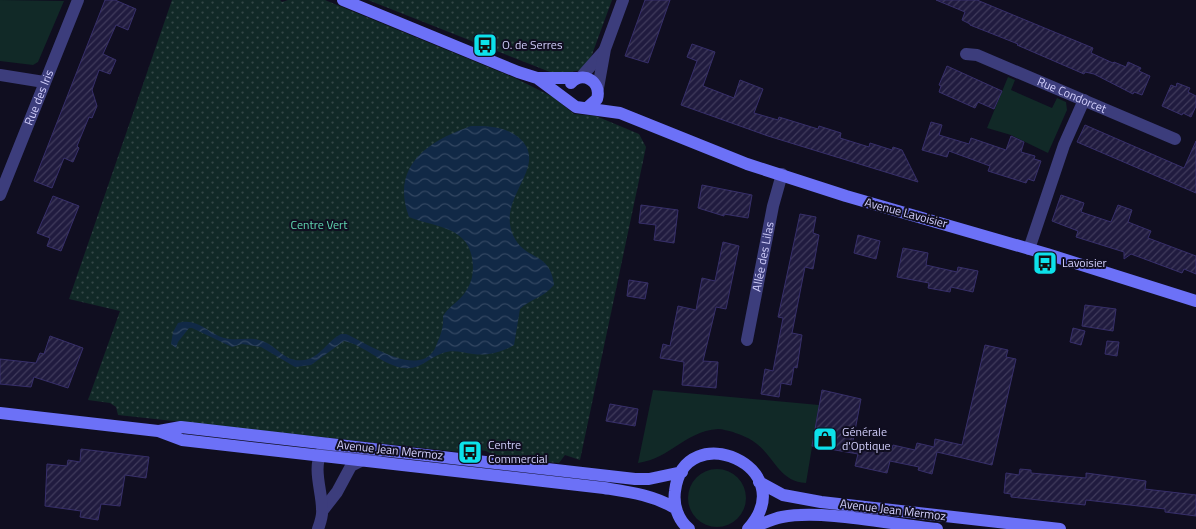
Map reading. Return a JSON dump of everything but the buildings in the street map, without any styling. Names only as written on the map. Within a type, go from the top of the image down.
[{"type":"main road","points":[[343,0],[537,78],[576,107],[587,108],[595,103],[598,89],[592,80],[579,78],[537,78]]},
{"type":"main road","points":[[571,102],[568,89],[579,78]]},
{"type":"main road","name":"Avenue Lavoisier","points":[[598,89],[620,113]]},
{"type":"main road","name":"Avenue Lavoisier","points":[[587,108],[620,113],[739,161],[846,196],[1029,248],[1196,301]]},
{"type":"main road","name":"Avenue Jean Mermoz","points":[[0,413],[158,432],[182,440],[634,493],[663,501],[676,508]]},
{"type":"main road","name":"Avenue Jean Mermoz","points":[[158,432],[182,427],[540,466],[636,479],[649,479],[682,472]]},
{"type":"main road","points":[[687,528],[676,508],[675,489],[682,472],[696,459],[714,453],[724,453],[741,460],[749,466],[759,482],[761,508],[749,529]]},
{"type":"main road","name":"Avenue Jean Mermoz","points":[[759,482],[782,495],[821,502],[1060,529]]},
{"type":"main road","name":"Avenue Jean Mermoz","points":[[749,529],[780,517],[793,515],[836,517],[937,529]]},
{"type":"street","name":"Rue des Iris","points":[[0,195],[78,0]]},
{"type":"street","points":[[598,89],[605,49],[623,0]]},
{"type":"street","points":[[579,78],[605,49]]},
{"type":"street","name":"Rue Condorcet","points":[[966,54],[977,55],[1175,139]]},
{"type":"street","points":[[0,75],[44,82]]},
{"type":"street","points":[[1029,248],[1064,144],[1084,100]]},
{"type":"street","name":"Allée des Lilas","points":[[747,340],[782,174]]},
{"type":"street","points":[[322,528],[323,510],[318,482],[319,456],[322,451],[368,455],[382,450]]},
{"type":"street","points":[[323,510],[337,492],[352,466],[363,460]]},
{"type":"green space","points":[[0,0],[64,1],[38,62],[33,65],[0,61]]},
{"type":"green space","name":"Centre Vert","points":[[172,0],[280,0],[282,2],[288,0],[325,0],[515,78],[553,97],[574,114],[596,116],[639,134],[646,147],[580,460],[565,455],[559,463],[498,458],[486,451],[464,448],[460,452],[118,415],[116,407],[110,403],[88,400],[120,311],[69,299]]},
{"type":"green space","points":[[368,0],[612,0],[590,60],[584,65],[582,70],[564,73],[550,72]]},
{"type":"green space","points":[[1008,77],[1015,80],[1011,90],[1052,108],[1057,98],[1066,102],[1067,110],[1048,153],[1011,135],[987,128]]},
{"type":"green space","points":[[653,390],[819,405],[806,483],[789,478],[751,440],[733,432],[720,429],[696,435],[660,456],[638,463]]},
{"type":"green space","points":[[711,469],[723,469],[738,477],[746,492],[746,504],[738,519],[723,527],[711,527],[696,519],[688,504],[688,492],[696,477]]},
{"type":"water","points":[[471,126],[501,129],[513,133],[527,148],[529,159],[527,170],[511,207],[510,221],[513,235],[518,243],[548,266],[552,274],[554,285],[546,293],[520,309],[514,345],[505,350],[489,354],[447,352],[415,367],[404,368],[389,364],[352,343],[344,341],[311,365],[295,367],[261,347],[242,344],[232,347],[192,328],[189,328],[178,342],[176,348],[171,344],[173,332],[178,323],[191,322],[224,338],[255,339],[265,342],[285,356],[297,360],[310,359],[341,334],[346,334],[380,351],[407,360],[419,360],[429,356],[436,346],[440,335],[443,316],[464,295],[470,283],[473,262],[469,247],[456,234],[448,229],[409,217],[404,199],[405,183],[409,170],[427,148],[440,139]]},
{"type":"place","name":"O. de Serres","points":[[485,45]]},
{"type":"place","name":"Lavoisier","points":[[1045,263]]},
{"type":"place","name":"Générale d'Optique","points":[[825,439]]},
{"type":"place","name":"Centre Commercial","points":[[470,452]]}]
